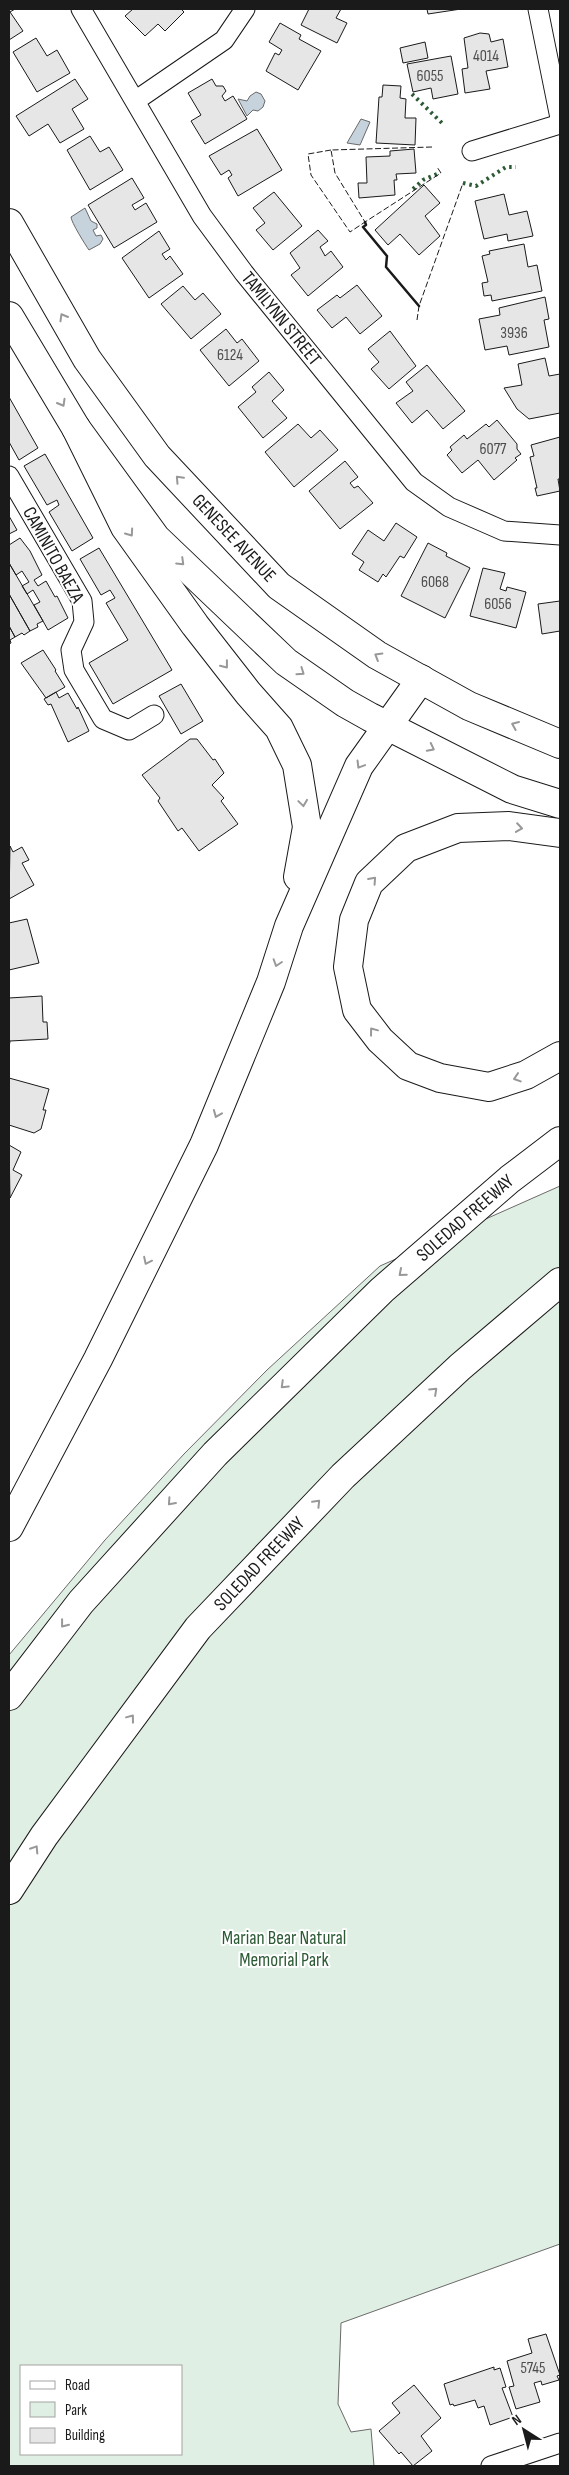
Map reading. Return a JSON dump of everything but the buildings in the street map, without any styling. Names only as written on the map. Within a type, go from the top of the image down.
[{"type":"main road","name":"GENESEE AVENUE","points":[[9,223],[16,250],[87,359],[158,456],[279,586],[377,655],[469,706],[560,744]]},
{"type":"main road","points":[[9,316],[76,428],[125,526],[194,625],[248,693],[279,728],[297,765],[307,827],[290,926]]},
{"type":"main road","points":[[76,428],[156,538],[223,604],[286,662],[345,703],[512,790],[560,804]]},
{"type":"main road","points":[[9,1527],[98,1359],[204,1145],[270,982],[290,926],[359,766],[421,679]]},
{"type":"main road","points":[[560,833],[509,826],[458,828],[406,848],[369,883],[354,920],[348,967],[357,1010],[380,1040],[408,1066],[440,1078],[489,1087],[526,1075],[560,1056]]},
{"type":"main road","name":"SOLEDAD FREEWAY","points":[[9,1696],[81,1602],[215,1454],[382,1290],[510,1179],[560,1141]]},
{"type":"main road","name":"SOLEDAD FREEWAY","points":[[9,1890],[44,1836],[198,1628],[343,1476],[460,1367],[560,1282]]},
{"type":"street","name":"TAMILYNN STREET","points":[[81,9],[202,216],[244,273],[414,482],[448,507],[504,531],[560,535]]},
{"type":"street","points":[[135,101],[224,40],[245,9]]},
{"type":"street","points":[[538,9],[560,118]]},
{"type":"street","points":[[472,151],[560,124]]},
{"type":"street","name":"CAMINITO BAEZA","points":[[9,476],[82,601],[84,622],[70,650],[74,670],[103,718],[129,730],[154,715]]},
{"type":"street","points":[[491,2466],[560,2443]]},
{"type":"green space","name":"Marian Bear Natural Memorial Park","points":[[560,1186],[560,2244],[341,2323],[338,2404],[351,2432],[371,2429],[374,2466],[9,2466],[9,1655],[105,1540],[184,1454],[267,1370],[380,1266]]},
{"type":"shaded area","points":[[256,92],[261,94],[265,101],[263,107],[258,111],[253,110],[247,116],[238,99],[247,101]]},
{"type":"shaded area","points":[[361,119],[370,122],[360,145],[347,143]]},
{"type":"shaded area","points":[[85,208],[91,221],[97,224],[97,228],[93,230],[96,236],[101,235],[103,239],[100,244],[89,250],[71,217]]},
{"type":"hedge","points":[[412,94],[442,123]]},
{"type":"hedge","points":[[463,183],[476,186],[506,167],[516,167]]},
{"type":"hedge","points":[[413,189],[423,180],[437,174]]},
{"type":"fence","points":[[432,147],[331,150],[335,173],[365,222],[441,173],[437,167]]},
{"type":"fence","points":[[331,150],[308,154],[311,175],[350,232],[365,222]]},
{"type":"fence","points":[[417,320],[419,306],[463,183]]},
{"type":"wall","points":[[365,222],[366,225],[363,227],[387,256],[386,267],[419,306]]}]
